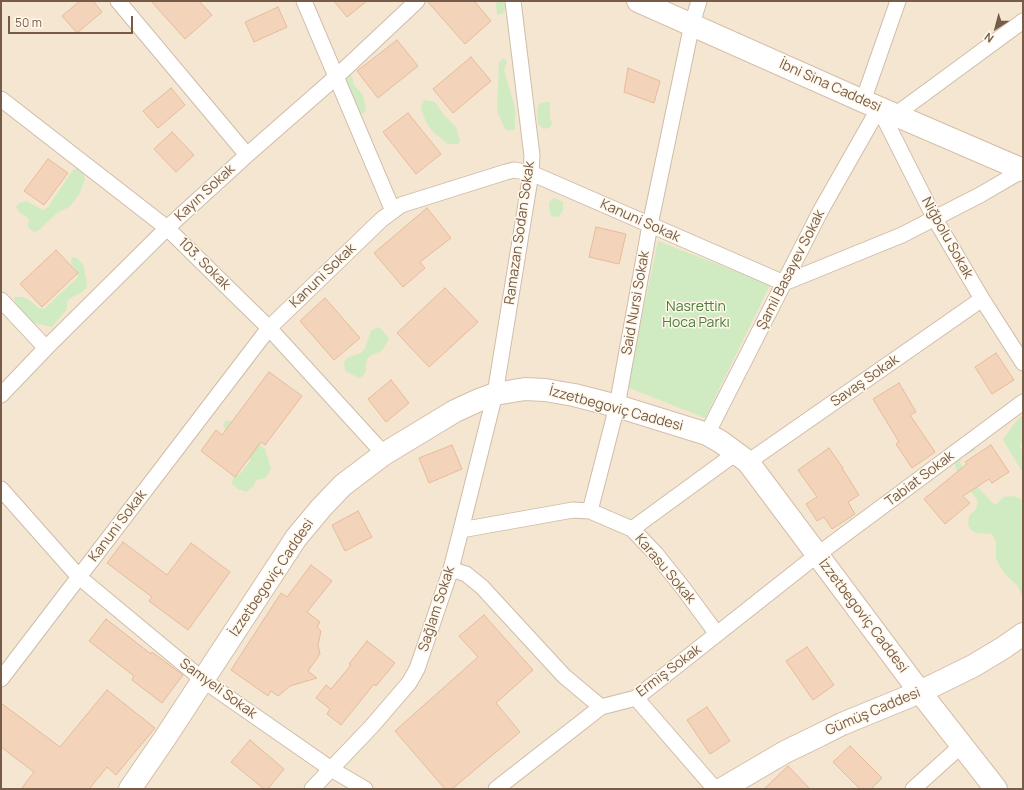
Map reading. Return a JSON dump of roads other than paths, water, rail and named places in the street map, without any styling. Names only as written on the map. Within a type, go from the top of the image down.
[{"type":"street","points":[[118,1],[246,155]]},
{"type":"street","points":[[304,1],[393,211]]},
{"type":"street","name":"Kayın Sokak","points":[[1,395],[46,348],[167,228],[246,155],[336,77],[417,1]]},
{"type":"street","name":"Ramazan Sodan Sokak","points":[[495,394],[531,173],[532,156],[513,1]]},
{"type":"street","name":"İbni Sina Caddesi","points":[[638,1],[1023,170]]},
{"type":"street","name":"Said Nursi Sokak","points":[[590,511],[617,406],[650,225],[692,24],[699,1]]},
{"type":"street","name":"Şamil Basayev Sokak","points":[[707,434],[821,210],[879,108],[898,1]]},
{"type":"street","points":[[879,108],[1023,21]]},
{"type":"street","name":"103. Sokak","points":[[1,99],[167,228],[269,328],[384,454]]},
{"type":"street","name":"Niğbolu Sokak","points":[[879,108],[935,219],[982,299],[1023,362]]},
{"type":"street","name":"Kanuni Sokak","points":[[1,679],[269,328],[382,220],[401,206],[506,172],[514,170],[531,173],[784,283]]},
{"type":"street","points":[[784,283],[895,238],[935,219],[1023,170]]},
{"type":"street","name":"Savaş Sokak","points":[[632,529],[982,299]]},
{"type":"street","points":[[1,300],[46,348]]},
{"type":"street","name":"İzzetbegoviç Caddesi","points":[[130,789],[296,538],[343,485],[384,454],[455,411],[495,394],[525,389],[545,390],[574,395],[617,406],[707,434],[742,458],[920,692],[996,789]]},
{"type":"street","name":"Sağlam Sokak","points":[[312,789],[372,726],[409,683],[417,669],[451,568],[495,394]]},
{"type":"street","name":"Tabiat Sokak","points":[[817,555],[1023,402]]},
{"type":"street","name":"Samyeli Sokak","points":[[1,489],[79,577],[203,680],[331,769],[365,789]]},
{"type":"street","name":"Karasu Sokak","points":[[461,530],[573,510],[590,511],[632,529],[656,554],[717,634]]},
{"type":"street","name":"Ermiş Sokak","points":[[496,789],[601,707],[636,698],[817,555]]},
{"type":"street","points":[[451,568],[466,574],[482,587],[564,676],[601,707]]},
{"type":"street","name":"Gümüş Caddesi","points":[[722,789],[785,752],[842,724],[920,692],[973,666],[1023,634]]},
{"type":"street","points":[[636,698],[715,789]]},
{"type":"street","points":[[913,789],[962,745]]},
{"type":"park label","name":"Nasrettin Hoca Parkı","points":[[696,316]]}]
